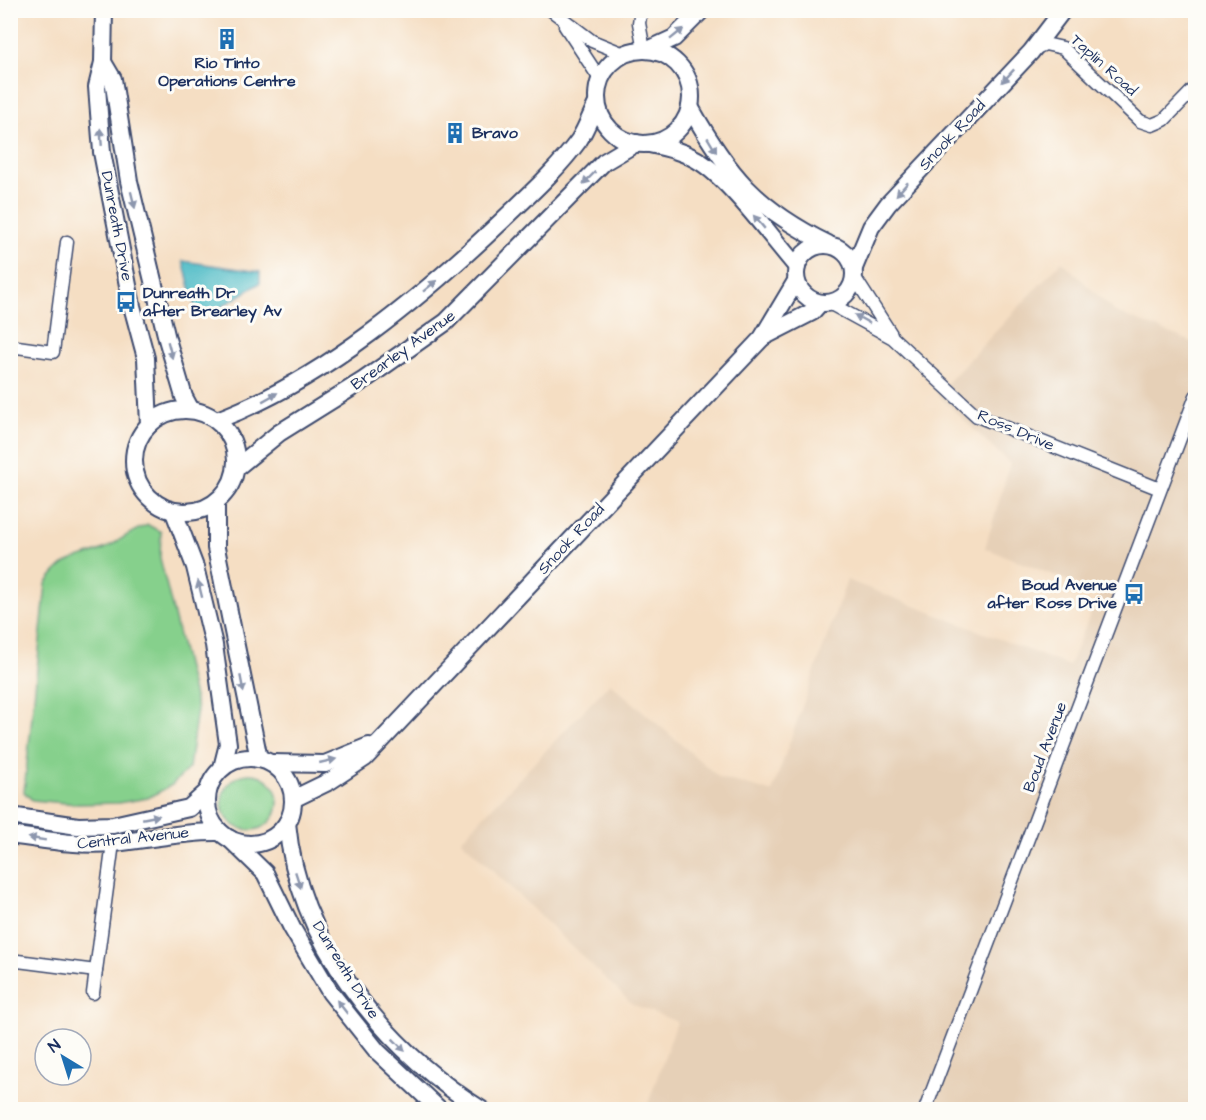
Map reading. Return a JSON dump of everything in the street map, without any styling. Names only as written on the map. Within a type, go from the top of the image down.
[{"type":"main road","name":"Dunreath Drive","points":[[104,10],[103,62],[97,87],[102,152],[130,296],[146,358],[149,424]]},
{"type":"main road","points":[[690,107],[720,159],[754,198],[777,216],[842,250],[854,273],[846,295],[825,303],[805,296],[796,274],[738,199],[704,164],[677,151],[622,139],[610,130],[601,117],[597,103],[600,79],[614,61],[624,54],[646,50],[674,38],[702,10]]},
{"type":"main road","name":"Snook Road","points":[[854,273],[871,227],[888,204],[1031,51],[1063,10]]},
{"type":"main road","points":[[642,144],[663,140],[675,132],[685,120],[690,107],[691,90],[684,72],[668,56],[646,50]]},
{"type":"main road","name":"Dunreath Drive","points":[[103,62],[113,79],[129,181],[183,397],[191,410]]},
{"type":"main road","name":"Brearley Avenue","points":[[217,420],[261,402],[316,368],[389,319],[453,268],[516,208],[579,140],[597,103]]},
{"type":"main road","name":"Brearley Avenue","points":[[236,468],[271,439],[364,380],[447,322],[604,162],[642,144]]},
{"type":"main road","points":[[796,274],[805,253],[819,245],[828,244]]},
{"type":"main road","name":"Snook Road","points":[[293,799],[330,781],[365,758],[762,338],[796,274]]},
{"type":"main road","name":"Snook Road","points":[[762,338],[825,303]]},
{"type":"main road","points":[[191,410],[217,420],[229,433],[236,450],[236,468],[233,481],[216,502],[189,513],[174,512],[154,503],[144,492],[134,470],[136,445],[149,424],[162,416],[191,410]]},
{"type":"main road","points":[[216,502],[216,548],[265,761]]},
{"type":"main road","points":[[174,512],[195,567],[214,645],[228,744],[222,768]]},
{"type":"main road","name":"Snook Road","points":[[265,761],[325,764],[360,751],[381,740]]},
{"type":"main road","points":[[240,759],[265,761],[287,778],[293,799],[287,823],[268,840],[243,843],[225,836],[209,813],[208,791],[213,778],[222,768],[240,759]]},
{"type":"main road","name":"Central Avenue","points":[[10,816],[78,826],[113,825],[189,808],[208,791]]},
{"type":"main road","name":"Dunreath Drive","points":[[287,823],[290,855],[308,908],[326,945],[360,998],[384,1030],[418,1064],[482,1110]]},
{"type":"main road","name":"Central Avenue","points":[[10,835],[70,844],[113,843],[172,834],[225,836]]},
{"type":"main road","name":"Dunreath Drive","points":[[225,836],[265,873],[292,928],[330,992],[377,1052],[440,1110]]},
{"type":"street","points":[[551,10],[561,20],[592,41],[624,54]]},
{"type":"street","points":[[640,13],[646,50]]},
{"type":"street","points":[[561,20],[600,79]]},
{"type":"street","name":"Taplin Road","points":[[1031,51],[1045,44],[1063,48],[1140,121],[1152,125],[1164,120],[1196,87]]},
{"type":"street","points":[[10,346],[53,352],[67,242]]},
{"type":"street","name":"Ross Drive","points":[[854,273],[893,338]]},
{"type":"street","name":"Ross Drive","points":[[825,303],[893,338],[977,416],[1160,489]]},
{"type":"street","name":"Boud Avenue","points":[[925,1110],[1196,396]]},
{"type":"street","points":[[93,993],[113,843]]},
{"type":"street","points":[[10,960],[96,971]]},
{"type":"shaded area","points":[[1062,261],[1115,312],[1195,343],[1195,1109],[646,1109],[677,1022],[632,1004],[461,840],[610,683],[720,778],[772,792],[847,580],[1069,666],[1099,593],[985,548],[1010,464],[937,394]]},
{"type":"green space","points":[[148,525],[161,532],[160,558],[197,709],[189,768],[172,785],[148,798],[118,803],[77,804],[32,800],[24,792],[46,584],[61,566],[100,551]]},
{"type":"green space","points":[[244,774],[256,774],[266,778],[274,786],[278,802],[274,818],[266,826],[256,830],[244,830],[234,826],[226,818],[222,808],[222,796],[226,786],[234,778]]},
{"type":"water","points":[[183,261],[260,272],[260,283],[217,310],[196,310]]},
{"type":"place","name":"Rio Tinto Operations Centre","points":[[227,39]]},
{"type":"place","name":"Bravo","points":[[455,133]]},
{"type":"place","name":"Dunreath Dr after Brearley Av","points":[[126,302]]},
{"type":"place","name":"Boud Avenue after Ross Drive","points":[[1134,594]]}]
